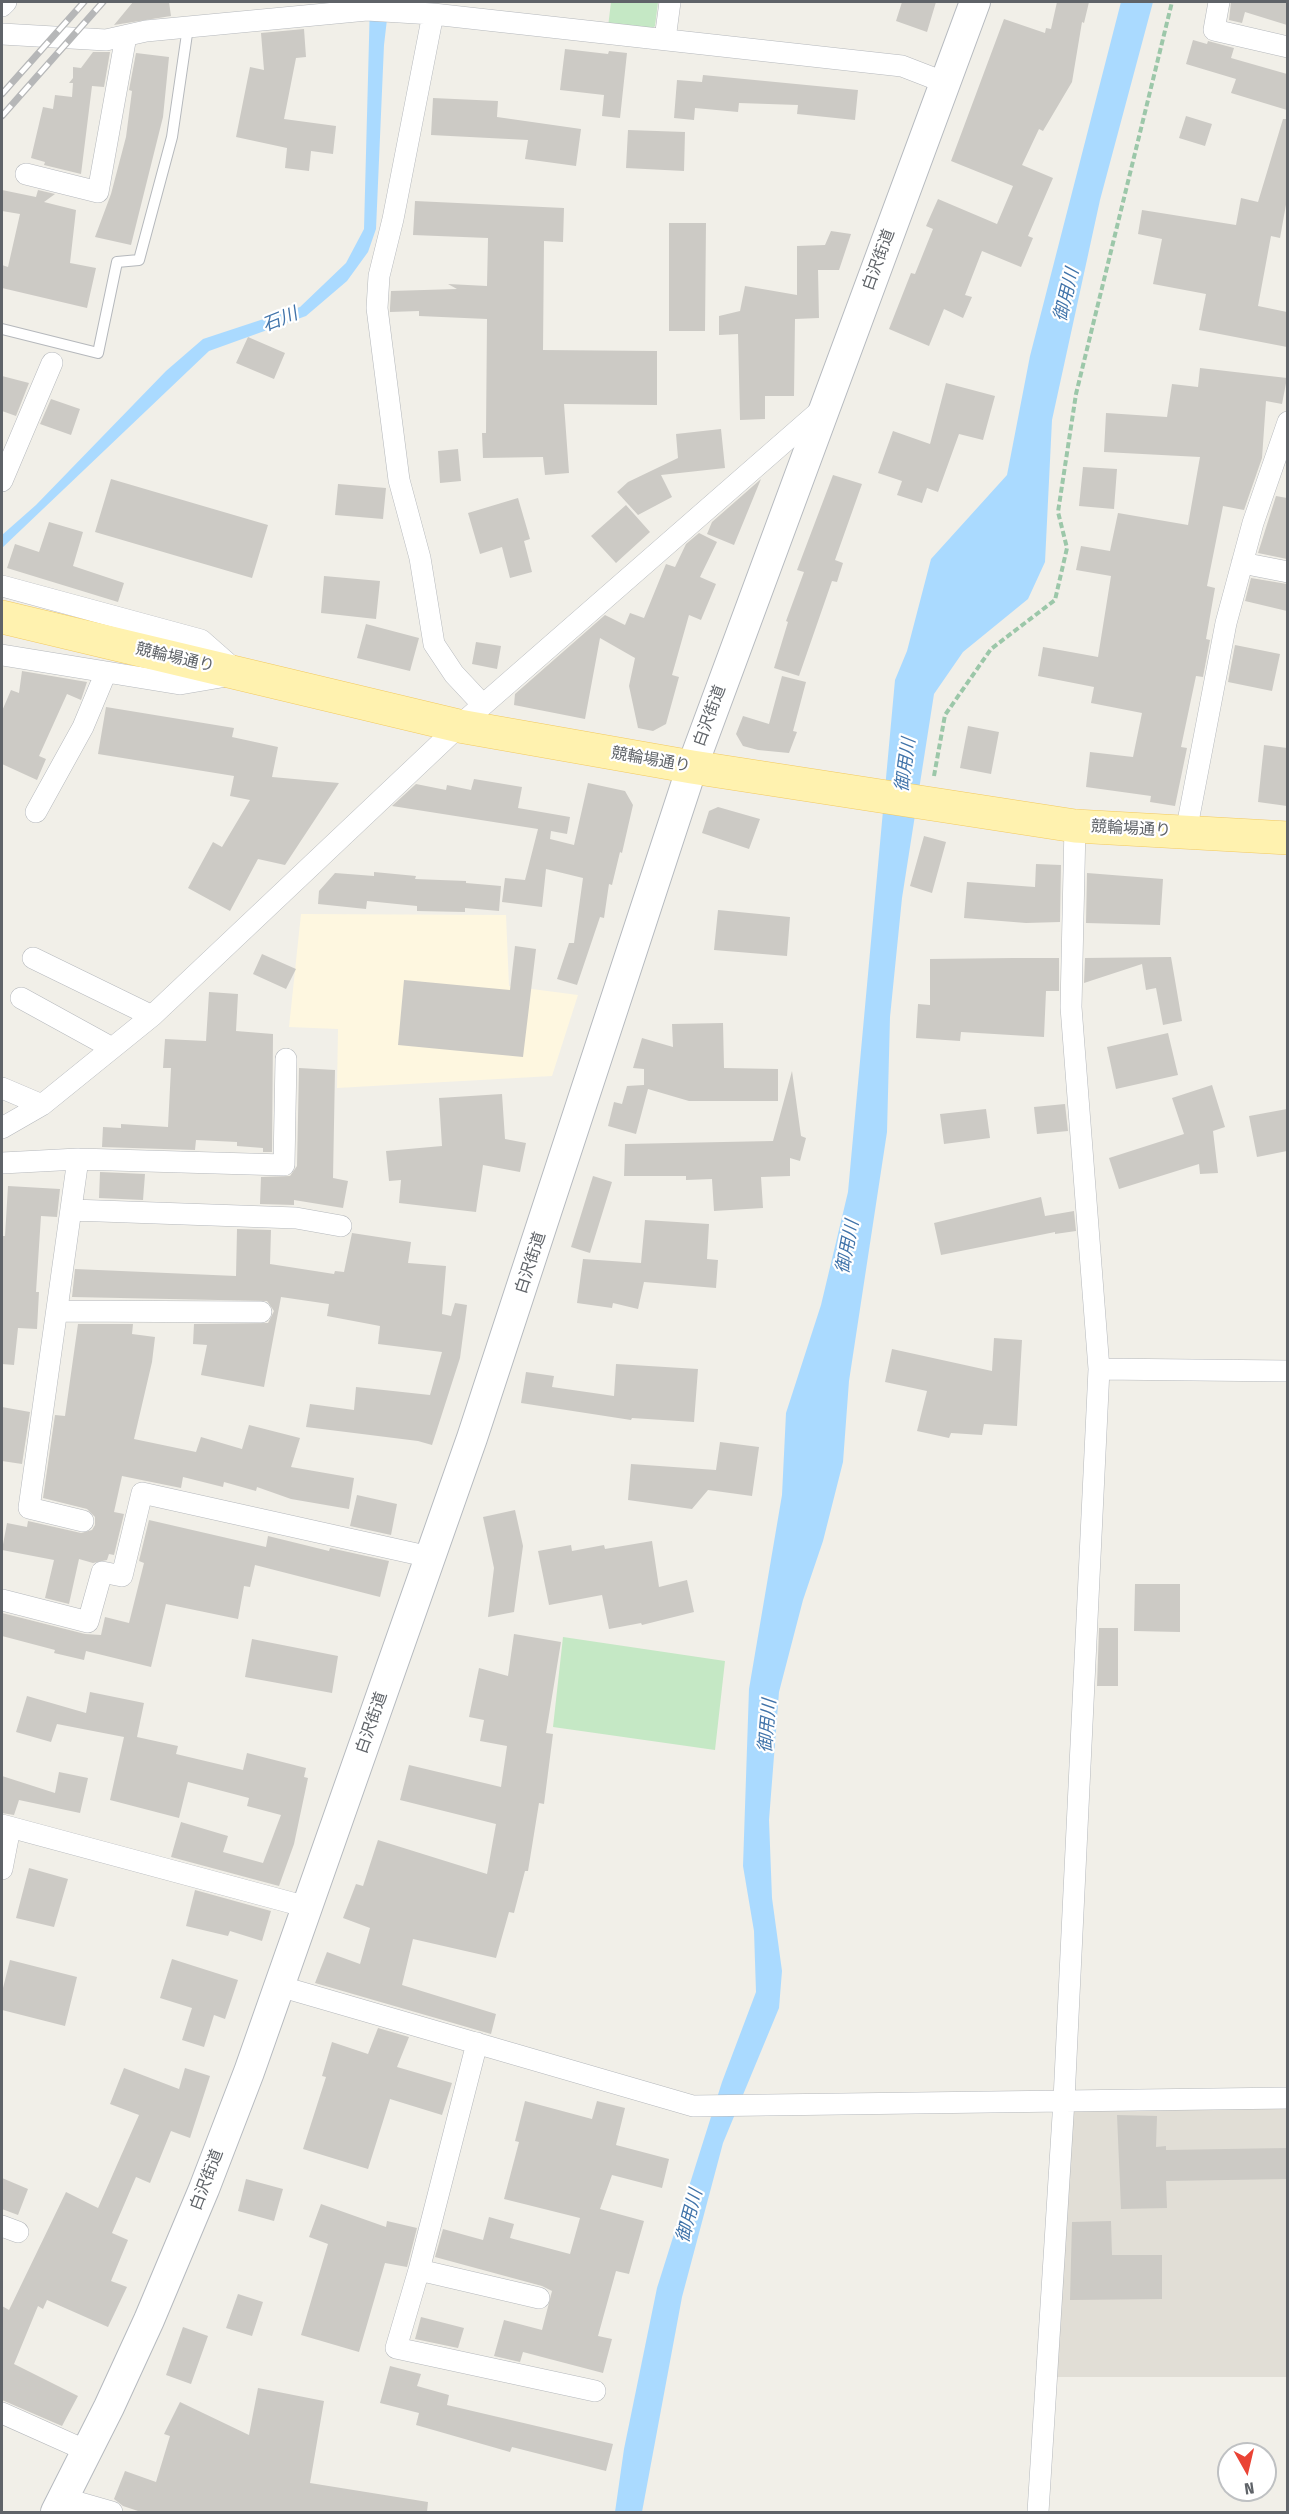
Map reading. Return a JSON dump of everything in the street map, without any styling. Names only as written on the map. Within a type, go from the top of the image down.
[{"type":"main road","name":"白沢街道","points":[[60,2505],[149,2320],[200,2200],[279,1986],[532,1260],[611,1010],[692,767],[975,2]]},
{"type":"main road","name":"競輪場通り","points":[[12,620],[239,674],[471,716],[692,767],[1075,826],[1287,838]]},
{"type":"street","points":[[2,6],[6,2]]},
{"type":"street","points":[[665,39],[670,2]]},
{"type":"street","points":[[1219,2],[1214,30],[1287,48]]},
{"type":"street","points":[[2,34],[106,40],[188,27],[402,7],[433,14],[902,66],[946,82]]},
{"type":"street","points":[[433,14],[380,276],[376,308],[399,480],[420,558],[434,644],[454,674],[471,716]]},
{"type":"street","points":[[26,174],[98,192],[126,36]]},
{"type":"street","points":[[2,481],[52,363]]},
{"type":"street","points":[[2,1128],[42,1105],[152,1016],[471,716],[825,406]]},
{"type":"street","points":[[1186,832],[1226,623],[1242,563],[1287,424]]},
{"type":"street","points":[[1242,563],[1287,572]]},
{"type":"street","points":[[2,586],[201,639],[239,674]]},
{"type":"street","points":[[2,655],[180,684],[239,674]]},
{"type":"street","points":[[36,812],[83,727],[106,672]]},
{"type":"street","points":[[1038,2512],[1064,2100],[1099,1369],[1071,1007],[1075,826]]},
{"type":"street","points":[[33,958],[152,1016]]},
{"type":"street","points":[[21,998],[112,1048]]},
{"type":"street","points":[[2,1163],[78,1159],[284,1165],[286,1059]]},
{"type":"street","points":[[2,1088],[42,1105]]},
{"type":"street","points":[[78,1159],[29,1508],[82,1521]]},
{"type":"street","points":[[72,1210],[296,1218],[341,1226]]},
{"type":"street","points":[[58,1311],[261,1312]]},
{"type":"street","points":[[1099,1369],[1287,1371]]},
{"type":"street","points":[[2,1600],[88,1622],[102,1572],[122,1576],[142,1493],[430,1557]]},
{"type":"street","points":[[2,1869],[6,1827],[307,1907]]},
{"type":"street","points":[[279,1986],[693,2106],[1287,2098]]},
{"type":"street","points":[[477,2043],[419,2270],[396,2348],[595,2391]]},
{"type":"street","points":[[419,2270],[539,2298]]},
{"type":"street","points":[[2,2413],[87,2451]]},
{"type":"street","points":[[60,2505],[112,2512]]},
{"type":"lane","points":[[2,329],[98,353],[117,262],[139,260],[172,137],[188,27]]},
{"type":"path","points":[[929,804],[945,715],[991,649],[1055,600],[1067,548],[1058,512],[1076,394],[1172,2]]},
{"type":"shaded area","points":[[301,914],[506,915],[509,986],[578,995],[552,1076],[337,1088],[338,1029],[289,1027]]},
{"type":"shaded area","points":[[1287,2108],[1287,2377],[1057,2377],[1071,2110]]},
{"type":"green space","points":[[611,2],[658,2],[655,26],[649,32],[608,27]]},
{"type":"green space","points":[[563,1637],[725,1661],[715,1750],[553,1727]]},
{"type":"water","name":"石川","points":[[370,2],[389,2],[384,45],[376,229],[368,252],[347,281],[306,316],[209,351],[2,548],[2,535],[36,505],[166,371],[203,339],[300,307],[346,263],[364,229]]},
{"type":"water","name":"御用川","points":[[1121,2],[1153,2],[1100,200],[1052,420],[1045,562],[1028,599],[963,652],[934,694],[902,898],[890,1017],[887,1132],[849,1381],[843,1462],[823,1541],[803,1600],[779,1692],[769,1820],[772,1898],[782,1971],[779,2008],[723,2143],[682,2297],[642,2512],[615,2512],[624,2449],[657,2288],[722,2082],[756,1992],[754,1931],[743,1866],[749,1689],[782,1495],[786,1413],[821,1305],[848,1192],[895,680],[907,651],[931,559],[1007,475],[1030,356]]},
{"type":"building","points":[[133,2],[169,2],[171,16],[114,25]]},
{"type":"building","points":[[902,2],[936,2],[927,32],[896,21]]},
{"type":"building","points":[[1057,2],[1089,2],[1084,23],[1082,22],[1072,82],[1043,131],[1039,129],[1022,165],[1053,178],[1028,236],[1033,238],[1021,267],[982,251],[965,295],[972,297],[963,318],[944,309],[929,346],[889,329],[911,273],[915,274],[933,229],[926,226],[938,199],[997,224],[1013,186],[951,161],[1004,19],[1045,33],[1046,28],[1051,29]]},
{"type":"building","points":[[1231,2],[1287,2],[1287,25],[1245,12],[1242,23],[1229,20]]},
{"type":"building","points":[[304,29],[306,57],[296,58],[284,119],[336,126],[333,154],[311,151],[309,171],[285,168],[287,148],[236,137],[250,67],[264,70],[261,33]]},
{"type":"building","points":[[1193,40],[1207,44],[1208,41],[1234,48],[1231,58],[1287,74],[1287,110],[1231,93],[1236,79],[1186,64]]},
{"type":"building","points":[[565,49],[608,54],[609,51],[627,53],[620,118],[602,116],[604,95],[560,90]]},
{"type":"building","points":[[93,52],[110,52],[104,87],[92,86],[81,174],[44,165],[45,162],[31,158],[43,107],[53,109],[55,95],[72,97],[73,83],[69,83],[73,78],[73,67],[81,68]]},
{"type":"building","points":[[136,53],[169,57],[163,117],[131,245],[95,237],[111,194],[126,137],[132,91],[129,90]]},
{"type":"building","points":[[703,75],[858,90],[855,120],[797,114],[798,105],[739,103],[738,112],[695,108],[694,120],[674,118],[677,80],[702,82]]},
{"type":"building","points":[[433,98],[498,101],[497,117],[581,129],[576,166],[525,159],[528,140],[431,135]]},
{"type":"building","points":[[1186,116],[1212,124],[1205,146],[1179,138]]},
{"type":"building","points":[[1283,119],[1287,119],[1287,199],[1280,238],[1271,236],[1258,306],[1287,312],[1287,347],[1199,330],[1206,294],[1153,284],[1162,239],[1138,234],[1142,210],[1236,225],[1241,198],[1258,202]]},
{"type":"building","points":[[628,130],[685,132],[684,171],[626,168]]},
{"type":"building","points":[[2,190],[36,197],[38,190],[55,194],[44,202],[76,210],[70,263],[96,268],[87,308],[2,288],[2,265],[8,267],[20,214],[2,211]]},
{"type":"building","points":[[415,201],[564,208],[563,242],[544,241],[543,350],[657,351],[657,405],[564,404],[569,473],[545,475],[543,457],[483,458],[482,433],[486,433],[487,319],[419,316],[419,311],[390,312],[390,308],[391,291],[457,289],[448,284],[487,286],[488,238],[413,235]]},
{"type":"building","points":[[669,223],[706,223],[705,331],[669,331]]},
{"type":"building","points":[[831,231],[851,234],[839,270],[818,270],[819,318],[795,319],[794,396],[765,396],[765,419],[740,420],[738,334],[719,335],[719,316],[740,311],[745,286],[797,295],[797,246],[825,245]]},
{"type":"building","points":[[248,337],[285,353],[274,379],[236,363]]},
{"type":"building","points":[[1200,368],[1287,378],[1282,404],[1266,401],[1262,458],[1244,510],[1223,506],[1207,586],[1215,588],[1206,639],[1210,640],[1203,677],[1196,676],[1181,747],[1187,748],[1175,806],[1150,802],[1151,796],[1086,787],[1090,752],[1133,757],[1142,713],[1091,703],[1094,687],[1038,676],[1043,647],[1098,657],[1111,576],[1076,570],[1081,546],[1110,551],[1118,513],[1188,525],[1200,457],[1104,452],[1106,413],[1167,417],[1172,384],[1198,387]]},
{"type":"building","points":[[2,376],[29,383],[16,416],[2,411]]},
{"type":"building","points":[[946,383],[995,396],[983,440],[959,434],[938,492],[927,488],[922,503],[897,495],[902,481],[878,473],[893,431],[930,444]]},
{"type":"building","points":[[51,399],[80,409],[71,435],[40,424]]},
{"type":"building","points":[[721,429],[725,468],[661,475],[672,497],[638,515],[617,492],[628,482],[678,458],[676,434]]},
{"type":"building","points":[[458,449],[461,481],[440,483],[438,451]]},
{"type":"building","points":[[1083,467],[1117,469],[1114,509],[1079,506]]},
{"type":"building","points":[[833,475],[862,484],[835,560],[843,563],[837,582],[832,581],[799,676],[774,668],[788,622],[786,621],[804,572],[797,570]]},
{"type":"building","points":[[111,479],[268,525],[252,578],[95,532]]},
{"type":"building","points":[[761,479],[734,545],[707,534],[712,522]]},
{"type":"building","points":[[338,484],[386,488],[383,519],[335,515]]},
{"type":"building","points":[[1276,496],[1287,498],[1287,559],[1258,553]]},
{"type":"building","points":[[518,498],[530,539],[524,541],[532,572],[510,578],[502,547],[480,554],[468,513]]},
{"type":"building","points":[[626,505],[650,532],[616,563],[591,536]]},
{"type":"building","points":[[49,522],[83,532],[73,566],[124,583],[118,602],[7,568],[15,544],[39,552]]},
{"type":"building","points":[[699,533],[717,542],[700,577],[716,584],[701,620],[689,615],[672,675],[679,677],[666,724],[653,731],[638,728],[629,686],[635,658],[600,638],[585,719],[514,705],[515,694],[605,615],[625,625],[630,613],[644,618],[666,564],[675,567],[686,544]]},
{"type":"building","points":[[324,576],[380,581],[376,619],[321,613]]},
{"type":"building","points":[[1251,578],[1287,584],[1287,611],[1245,601]]},
{"type":"building","points":[[366,624],[419,638],[410,671],[357,658]]},
{"type":"building","points":[[476,642],[501,646],[497,669],[472,664]]},
{"type":"building","points":[[1235,645],[1280,654],[1272,691],[1228,682]]},
{"type":"building","points":[[22,671],[87,682],[81,700],[67,694],[39,756],[46,759],[37,780],[2,764],[2,711],[11,690],[19,693]]},
{"type":"building","points":[[782,676],[806,682],[793,731],[797,732],[789,753],[743,746],[736,734],[743,716],[769,724]]},
{"type":"building","points":[[106,707],[234,728],[232,737],[278,747],[272,777],[339,783],[285,865],[258,859],[230,911],[188,888],[213,842],[222,847],[250,800],[230,796],[234,776],[98,754]]},
{"type":"building","points":[[968,726],[999,732],[991,774],[960,768]]},
{"type":"building","points":[[1264,745],[1287,748],[1287,806],[1258,802]]},
{"type":"building","points":[[474,779],[522,787],[518,808],[570,817],[567,834],[551,831],[550,839],[574,845],[588,783],[625,791],[633,805],[622,853],[620,852],[612,885],[609,884],[604,918],[600,917],[577,985],[557,979],[569,943],[574,943],[583,878],[546,869],[542,907],[502,902],[505,878],[525,880],[538,829],[392,806],[416,784],[446,790],[447,785],[471,790]]},
{"type":"building","points":[[718,807],[760,819],[749,849],[702,833],[709,811]]},
{"type":"building","points":[[924,836],[946,842],[932,893],[910,886]]},
{"type":"building","points":[[1036,864],[1061,865],[1060,922],[1026,923],[964,918],[967,882],[1035,887]]},
{"type":"building","points":[[374,872],[416,876],[415,879],[466,881],[466,883],[501,886],[499,911],[465,908],[465,912],[417,911],[417,906],[367,901],[366,909],[318,904],[319,891],[335,873],[374,876]]},
{"type":"building","points":[[1087,873],[1163,879],[1160,925],[1086,923]]},
{"type":"building","points":[[718,910],[790,917],[787,956],[714,950]]},
{"type":"building","points":[[515,946],[536,949],[523,1057],[398,1045],[404,980],[510,990]]},
{"type":"building","points":[[262,954],[296,969],[286,989],[253,974]]},
{"type":"building","points":[[1171,957],[1182,1021],[1163,1025],[1156,988],[1146,990],[1142,964],[1084,983],[1085,958]]},
{"type":"building","points":[[1059,958],[1059,991],[1046,991],[1044,1037],[961,1032],[960,1041],[916,1038],[918,1004],[930,1005],[930,959]]},
{"type":"building","points":[[209,992],[238,994],[236,1031],[273,1034],[272,1152],[263,1152],[263,1148],[237,1146],[237,1142],[196,1140],[195,1150],[102,1147],[103,1127],[121,1128],[121,1124],[168,1127],[171,1068],[163,1068],[165,1039],[206,1041]]},
{"type":"building","points":[[723,1023],[724,1068],[778,1069],[778,1101],[689,1101],[648,1089],[636,1134],[608,1126],[614,1102],[622,1104],[627,1086],[644,1085],[644,1069],[633,1068],[642,1038],[673,1047],[672,1024]]},
{"type":"building","points":[[1168,1033],[1178,1075],[1116,1089],[1107,1047]]},
{"type":"building","points":[[299,1068],[335,1070],[333,1178],[348,1181],[343,1208],[294,1200],[294,1205],[260,1204],[261,1177],[290,1176],[297,1166]]},
{"type":"building","points":[[792,1071],[801,1136],[806,1138],[800,1161],[790,1158],[790,1176],[761,1177],[763,1208],[714,1211],[712,1179],[686,1180],[686,1176],[624,1176],[625,1144],[773,1141]]},
{"type":"building","points":[[1212,1085],[1225,1127],[1213,1131],[1218,1173],[1200,1174],[1199,1164],[1119,1189],[1109,1158],[1184,1134],[1172,1098]]},
{"type":"building","points":[[502,1094],[505,1139],[526,1143],[520,1172],[483,1165],[476,1212],[399,1203],[401,1180],[389,1181],[386,1151],[442,1146],[439,1098]]},
{"type":"building","points":[[1065,1104],[1068,1131],[1037,1134],[1034,1107]]},
{"type":"building","points":[[986,1109],[990,1138],[944,1144],[940,1114]]},
{"type":"building","points":[[1287,1109],[1287,1151],[1257,1157],[1249,1116]]},
{"type":"building","points":[[100,1172],[145,1174],[143,1200],[99,1198]]},
{"type":"building","points":[[593,1176],[612,1182],[590,1253],[571,1247]]},
{"type":"building","points":[[8,1186],[60,1189],[57,1217],[41,1216],[36,1292],[39,1292],[37,1329],[18,1328],[14,1365],[2,1364],[2,1236],[5,1236]]},
{"type":"building","points":[[1041,1197],[1045,1216],[1074,1211],[1076,1231],[1055,1234],[1055,1232],[941,1255],[934,1223]]},
{"type":"building","points":[[645,1220],[709,1224],[707,1259],[718,1260],[716,1288],[644,1282],[638,1309],[613,1303],[612,1308],[577,1303],[583,1259],[641,1263]]},
{"type":"building","points":[[237,1229],[271,1230],[270,1264],[334,1274],[335,1271],[344,1272],[352,1233],[411,1242],[408,1263],[446,1266],[442,1314],[451,1316],[455,1303],[467,1305],[460,1358],[432,1445],[418,1441],[306,1427],[310,1404],[354,1410],[356,1387],[430,1395],[442,1352],[378,1344],[380,1326],[327,1316],[329,1304],[281,1297],[264,1387],[201,1375],[207,1345],[193,1344],[194,1324],[268,1323],[274,1311],[267,1301],[72,1297],[75,1269],[236,1276]]},
{"type":"building","points":[[78,1324],[133,1324],[132,1334],[155,1337],[152,1362],[134,1439],[196,1452],[201,1437],[242,1449],[249,1425],[300,1438],[291,1467],[354,1478],[349,1509],[291,1499],[257,1487],[256,1491],[224,1482],[223,1487],[183,1477],[181,1488],[122,1476],[114,1512],[124,1514],[114,1555],[109,1554],[107,1560],[93,1563],[79,1559],[69,1604],[45,1598],[54,1560],[2,1550],[7,1523],[27,1527],[28,1521],[81,1533],[92,1530],[95,1525],[95,1517],[87,1509],[43,1498],[55,1415],[65,1416]]},
{"type":"building","points":[[994,1338],[1022,1340],[1017,1426],[984,1424],[982,1435],[951,1433],[949,1438],[917,1431],[927,1391],[885,1382],[892,1349],[992,1371]]},
{"type":"building","points":[[616,1364],[698,1369],[694,1422],[632,1418],[631,1420],[521,1403],[526,1372],[554,1376],[552,1387],[614,1396]]},
{"type":"building","points":[[2,1407],[30,1412],[22,1464],[2,1461]]},
{"type":"building","points":[[720,1442],[759,1447],[752,1496],[708,1490],[692,1509],[628,1500],[631,1464],[716,1470]]},
{"type":"building","points":[[357,1495],[397,1504],[391,1535],[350,1526]]},
{"type":"building","points":[[515,1510],[523,1546],[514,1612],[488,1617],[494,1568],[483,1517]]},
{"type":"building","points":[[149,1520],[266,1547],[268,1536],[329,1551],[330,1548],[389,1561],[380,1597],[255,1565],[250,1587],[244,1586],[238,1619],[166,1604],[151,1667],[86,1651],[84,1660],[2,1636],[2,1613],[85,1634],[101,1635],[105,1617],[129,1623],[144,1563],[139,1561]]},
{"type":"building","points":[[652,1541],[659,1587],[687,1580],[694,1612],[642,1625],[641,1623],[609,1629],[602,1595],[549,1605],[538,1551],[571,1545],[572,1551],[604,1545],[605,1549]]},
{"type":"building","points":[[1135,1584],[1180,1584],[1180,1632],[1134,1631]]},
{"type":"building","points":[[1099,1628],[1118,1628],[1118,1686],[1097,1686]]},
{"type":"building","points":[[514,1634],[561,1642],[546,1733],[553,1734],[544,1804],[539,1803],[528,1871],[525,1871],[514,1913],[509,1912],[496,1958],[413,1939],[402,1985],[496,2014],[491,2034],[315,1983],[327,1952],[360,1964],[370,1928],[343,1918],[356,1884],[363,1886],[378,1840],[487,1874],[496,1824],[400,1800],[409,1765],[501,1787],[507,1746],[480,1741],[484,1720],[469,1717],[479,1668],[508,1676]]},
{"type":"building","points":[[252,1639],[338,1656],[332,1693],[245,1677]]},
{"type":"building","points":[[90,1692],[144,1703],[137,1737],[178,1746],[176,1754],[243,1770],[247,1753],[306,1768],[304,1777],[308,1778],[294,1844],[279,1886],[171,1857],[181,1822],[228,1836],[223,1852],[263,1863],[281,1815],[247,1806],[249,1798],[188,1782],[179,1818],[110,1800],[124,1737],[57,1724],[51,1742],[16,1732],[27,1696],[86,1713]]},
{"type":"building","points":[[59,1772],[88,1778],[80,1813],[19,1800],[14,1815],[2,1813],[2,1776],[55,1793]]},
{"type":"building","points":[[29,1868],[68,1879],[54,1927],[16,1918]]},
{"type":"building","points":[[195,1890],[271,1911],[262,1941],[230,1931],[228,1936],[186,1926]]},
{"type":"building","points":[[172,1959],[238,1980],[225,2019],[214,2015],[204,2047],[182,2040],[192,2008],[160,1998]]},
{"type":"building","points":[[10,1960],[77,1977],[65,2026],[2,2010],[2,1992]]},
{"type":"building","points":[[378,2028],[409,2037],[397,2067],[452,2083],[442,2115],[390,2099],[368,2169],[303,2149],[326,2077],[322,2076],[332,2042],[368,2054]]},
{"type":"building","points":[[124,2068],[179,2089],[185,2068],[210,2076],[190,2138],[171,2131],[150,2183],[136,2177],[112,2233],[128,2240],[111,2281],[127,2287],[108,2327],[47,2300],[43,2309],[38,2306],[14,2364],[78,2396],[62,2426],[2,2400],[2,2306],[9,2310],[66,2192],[98,2208],[139,2115],[110,2104]]},
{"type":"building","points":[[525,2101],[592,2119],[597,2101],[625,2108],[616,2145],[669,2159],[662,2188],[612,2175],[600,2209],[644,2221],[629,2274],[616,2271],[598,2336],[612,2339],[603,2373],[523,2352],[520,2362],[494,2356],[504,2320],[542,2330],[552,2291],[542,2286],[435,2257],[443,2229],[483,2240],[489,2217],[514,2224],[510,2238],[570,2254],[580,2218],[504,2199],[519,2142],[515,2141]]},
{"type":"building","points":[[1117,2115],[1157,2116],[1156,2147],[1166,2146],[1166,2150],[1287,2148],[1287,2179],[1166,2181],[1167,2208],[1121,2209]]},
{"type":"building","points":[[2,2178],[28,2189],[18,2215],[2,2209]]},
{"type":"building","points":[[246,2179],[283,2189],[274,2221],[238,2211]]},
{"type":"building","points":[[321,2204],[386,2227],[387,2221],[417,2228],[407,2267],[385,2263],[359,2352],[301,2335],[328,2244],[309,2237]]},
{"type":"building","points":[[1111,2221],[1112,2255],[1162,2255],[1162,2299],[1070,2300],[1072,2222]]},
{"type":"building","points":[[238,2294],[263,2302],[252,2336],[226,2328]]},
{"type":"building","points":[[421,2317],[464,2328],[458,2348],[415,2339]]},
{"type":"building","points":[[183,2327],[208,2336],[191,2384],[166,2375]]},
{"type":"building","points":[[390,2366],[421,2374],[417,2386],[449,2395],[447,2405],[613,2444],[606,2471],[512,2447],[510,2452],[416,2425],[419,2413],[380,2403]]},
{"type":"building","points":[[258,2388],[324,2401],[310,2483],[428,2502],[427,2512],[141,2512],[123,2506],[114,2499],[125,2471],[156,2482],[170,2436],[164,2434],[180,2402],[249,2435]]},
{"type":"railway","points":[[2,94],[84,2]]},
{"type":"railway","points":[[2,116],[103,2]]}]
